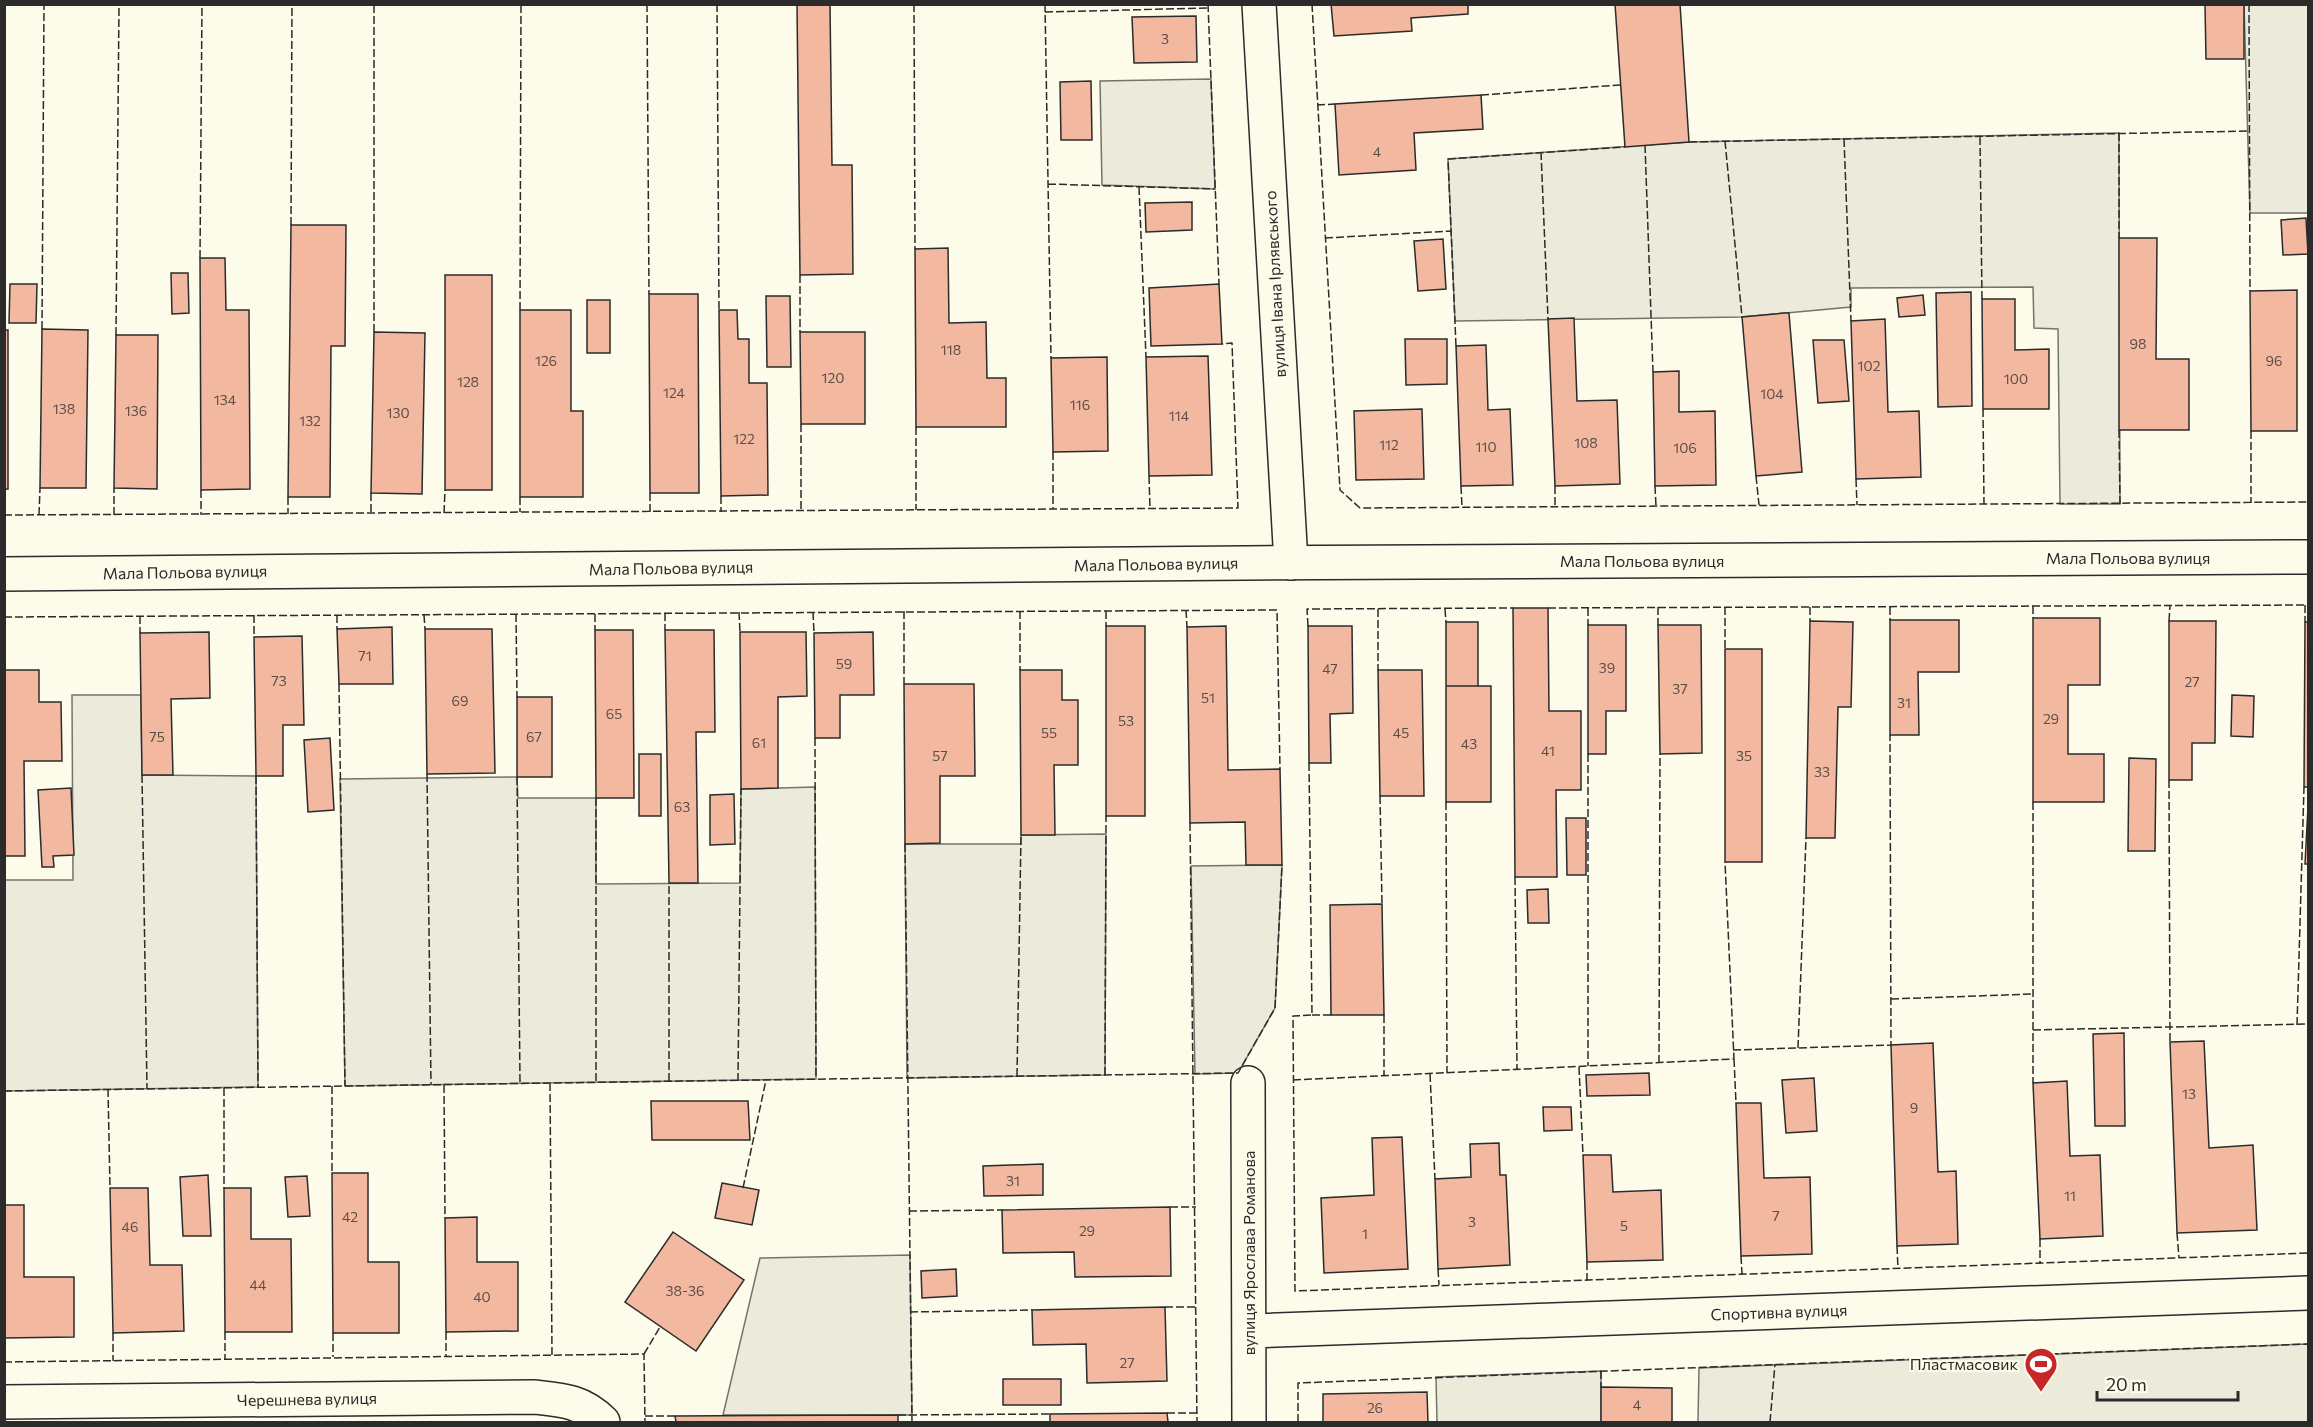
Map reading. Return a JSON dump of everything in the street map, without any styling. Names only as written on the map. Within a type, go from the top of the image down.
[{"type":"street","name":"вулиця Івана Ірлявського","points":[[1259,4],[1291,563]]},
{"type":"street","name":"Мала Польова вулиця","points":[[4,574],[2308,557]]},
{"type":"street","name":"вулиця Ярослава Романова","points":[[1248,1083],[1249,1422]]},
{"type":"street","name":"Спортивна вулиця","points":[[1250,1331],[2308,1293]]},
{"type":"street","name":"Черешнева вулиця","points":[[4,1402],[534,1397],[563,1400],[589,1408],[603,1422]]},
{"type":"shaded area","points":[[2244,5],[2308,5],[2308,213],[2250,213]]},
{"type":"shaded area","points":[[1211,79],[1215,189],[1102,185],[1100,81]]},
{"type":"shaded area","points":[[2119,133],[2120,504],[2060,504],[2058,329],[2034,328],[2033,287],[1851,288],[1851,307],[1742,317],[1455,321],[1448,159],[1689,142]]},
{"type":"shaded area","points":[[72,695],[141,695],[142,775],[256,776],[258,1087],[5,1091],[4,880],[73,880]]},
{"type":"shaded area","points":[[517,777],[518,798],[596,798],[596,884],[740,883],[741,789],[815,787],[816,1079],[345,1086],[340,779]]},
{"type":"shaded area","points":[[1106,834],[1105,1075],[907,1078],[905,844],[1021,844],[1021,835]]},
{"type":"shaded area","points":[[1282,865],[1275,1008],[1238,1073],[1195,1074],[1191,866]]},
{"type":"shaded area","points":[[910,1255],[912,1415],[723,1415],[760,1258]]},
{"type":"shaded area","name":"Пластмасовик","points":[[2308,1344],[2308,1422],[1698,1422],[1699,1368]]},
{"type":"shaded area","points":[[1601,1371],[1601,1422],[1437,1422],[1436,1377]]},
{"type":"building","points":[[797,4],[830,4],[832,165],[852,165],[853,274],[800,275]]},
{"type":"building","points":[[1331,4],[1468,4],[1468,14],[1411,18],[1412,31],[1334,36]]},
{"type":"building","points":[[1615,4],[1680,4],[1689,142],[1625,147]]},
{"type":"building","points":[[2205,4],[2244,4],[2244,59],[2206,59]]},
{"type":"building","points":[[1196,16],[1197,62],[1134,63],[1132,17]]},
{"type":"building","points":[[1091,81],[1092,140],[1061,140],[1060,82]]},
{"type":"building","points":[[1481,95],[1483,129],[1414,133],[1416,170],[1339,175],[1335,104]]},
{"type":"building","points":[[1192,202],[1192,230],[1146,232],[1145,203]]},
{"type":"building","points":[[2306,218],[2308,254],[2283,255],[2281,220]]},
{"type":"building","points":[[291,225],[346,225],[345,346],[331,346],[330,497],[288,497]]},
{"type":"building","points":[[2119,238],[2157,238],[2156,359],[2189,359],[2189,430],[2119,430]]},
{"type":"building","points":[[1443,239],[1446,289],[1418,291],[1414,241]]},
{"type":"building","points":[[948,248],[949,323],[986,322],[987,378],[1006,378],[1006,427],[916,427],[915,249]]},
{"type":"building","points":[[200,258],[225,258],[226,310],[249,310],[250,489],[201,490]]},
{"type":"building","points":[[171,273],[188,273],[189,313],[172,314]]},
{"type":"building","points":[[445,275],[492,275],[492,490],[445,490]]},
{"type":"building","points":[[10,284],[37,284],[36,323],[9,323]]},
{"type":"building","points":[[1219,284],[1222,344],[1151,346],[1149,288]]},
{"type":"building","points":[[2297,290],[2297,431],[2251,431],[2250,291]]},
{"type":"building","points":[[1971,292],[1972,406],[1938,407],[1936,293]]},
{"type":"building","points":[[649,294],[698,294],[699,493],[650,493]]},
{"type":"building","points":[[1923,295],[1925,315],[1899,317],[1897,298]]},
{"type":"building","points":[[766,296],[790,296],[791,367],[767,367]]},
{"type":"building","points":[[1982,299],[2015,299],[2015,350],[2049,349],[2049,409],[1983,409]]},
{"type":"building","points":[[587,300],[610,300],[610,353],[587,353]]},
{"type":"building","points":[[520,310],[571,310],[571,411],[583,411],[583,497],[520,497]]},
{"type":"building","points":[[719,310],[737,310],[738,339],[749,339],[749,383],[767,383],[768,495],[721,496]]},
{"type":"building","points":[[1789,313],[1802,472],[1756,476],[1742,317]]},
{"type":"building","points":[[1574,318],[1577,401],[1617,400],[1620,484],[1555,486],[1548,319]]},
{"type":"building","points":[[1885,319],[1888,412],[1919,411],[1921,477],[1856,479],[1851,321]]},
{"type":"building","points":[[42,329],[88,330],[86,488],[40,488]]},
{"type":"building","points":[[4,330],[8,330],[8,489],[4,489]]},
{"type":"building","points":[[374,332],[425,333],[422,494],[371,493]]},
{"type":"building","points":[[800,332],[865,332],[865,424],[801,424]]},
{"type":"building","points":[[116,335],[158,335],[157,489],[114,488]]},
{"type":"building","points":[[1405,339],[1447,339],[1447,384],[1406,385]]},
{"type":"building","points":[[1813,340],[1844,340],[1849,401],[1818,403]]},
{"type":"building","points":[[1486,345],[1488,410],[1510,409],[1513,485],[1461,486],[1456,346]]},
{"type":"building","points":[[1208,356],[1212,475],[1149,476],[1146,357]]},
{"type":"building","points":[[1107,357],[1108,451],[1053,452],[1051,358]]},
{"type":"building","points":[[1679,371],[1679,412],[1715,411],[1716,485],[1655,486],[1653,372]]},
{"type":"building","points":[[1422,409],[1424,479],[1356,480],[1354,411]]},
{"type":"building","points":[[1513,608],[1548,608],[1549,711],[1581,711],[1581,790],[1556,790],[1557,877],[1515,877]]},
{"type":"building","points":[[2033,618],[2100,618],[2100,685],[2068,685],[2068,754],[2104,754],[2104,802],[2033,802]]},
{"type":"building","points":[[1890,620],[1959,620],[1959,672],[1918,672],[1919,735],[1890,735]]},
{"type":"building","points":[[1810,621],[1853,622],[1851,707],[1838,707],[1835,838],[1806,838]]},
{"type":"building","points":[[2169,621],[2216,621],[2215,743],[2192,743],[2192,780],[2169,780]]},
{"type":"building","points":[[1446,622],[1478,622],[1478,686],[1446,686]]},
{"type":"building","points":[[2305,622],[2308,622],[2308,787],[2304,787]]},
{"type":"building","points":[[1588,625],[1626,625],[1626,711],[1606,711],[1606,754],[1588,754]]},
{"type":"building","points":[[1658,625],[1701,625],[1702,753],[1660,754]]},
{"type":"building","points":[[1106,626],[1145,626],[1145,816],[1106,816]]},
{"type":"building","points":[[1226,626],[1228,770],[1280,769],[1282,865],[1246,865],[1245,822],[1190,823],[1187,627]]},
{"type":"building","points":[[1308,626],[1352,626],[1353,713],[1330,714],[1331,763],[1309,763]]},
{"type":"building","points":[[392,627],[393,684],[339,684],[337,629]]},
{"type":"building","points":[[425,629],[492,629],[495,773],[427,774]]},
{"type":"building","points":[[595,630],[633,630],[634,798],[596,798]]},
{"type":"building","points":[[665,630],[714,630],[715,732],[696,732],[698,883],[669,883]]},
{"type":"building","points":[[209,632],[210,698],[171,699],[173,775],[142,775],[140,633]]},
{"type":"building","points":[[740,632],[806,632],[807,696],[778,697],[778,788],[741,789]]},
{"type":"building","points":[[873,632],[874,695],[840,695],[840,738],[815,738],[814,633]]},
{"type":"building","points":[[302,636],[304,725],[283,725],[283,776],[256,776],[254,637]]},
{"type":"building","points":[[1725,649],[1762,649],[1762,862],[1725,862]]},
{"type":"building","points":[[4,670],[39,670],[39,702],[61,702],[62,761],[24,761],[25,856],[4,856]]},
{"type":"building","points":[[1020,670],[1062,670],[1062,700],[1078,700],[1078,765],[1054,765],[1055,835],[1021,835]]},
{"type":"building","points":[[1378,670],[1422,670],[1424,796],[1380,796]]},
{"type":"building","points":[[904,684],[974,684],[975,776],[940,776],[940,843],[905,844]]},
{"type":"building","points":[[1446,686],[1491,686],[1491,802],[1446,802]]},
{"type":"building","points":[[2232,695],[2254,696],[2253,737],[2231,736]]},
{"type":"building","points":[[517,697],[552,697],[552,777],[517,777]]},
{"type":"building","points":[[330,738],[334,810],[308,812],[304,740]]},
{"type":"building","points":[[639,754],[661,754],[661,816],[639,816]]},
{"type":"building","points":[[2129,758],[2156,759],[2155,851],[2128,851]]},
{"type":"building","points":[[71,788],[74,855],[53,856],[54,867],[42,867],[38,790]]},
{"type":"building","points":[[734,794],[735,844],[710,845],[710,795]]},
{"type":"building","points":[[2308,807],[2308,864],[2305,864]]},
{"type":"building","points":[[1566,818],[1586,818],[1586,875],[1567,875]]},
{"type":"building","points":[[1548,889],[1549,923],[1528,923],[1527,890]]},
{"type":"building","points":[[1382,904],[1384,1015],[1331,1015],[1330,905]]},
{"type":"building","points":[[2124,1033],[2125,1126],[2095,1126],[2093,1034]]},
{"type":"building","points":[[2204,1041],[2209,1148],[2253,1145],[2257,1230],[2177,1233],[2170,1042]]},
{"type":"building","points":[[1933,1043],[1938,1172],[1956,1171],[1958,1244],[1897,1246],[1891,1045]]},
{"type":"building","points":[[1649,1073],[1650,1095],[1587,1096],[1586,1075]]},
{"type":"building","points":[[1814,1078],[1817,1131],[1786,1133],[1782,1080]]},
{"type":"building","points":[[2067,1081],[2070,1156],[2100,1155],[2103,1236],[2040,1239],[2033,1083]]},
{"type":"building","points":[[651,1101],[748,1101],[750,1140],[652,1140]]},
{"type":"building","points":[[1736,1103],[1761,1103],[1764,1178],[1810,1177],[1812,1254],[1741,1256]]},
{"type":"building","points":[[1543,1107],[1571,1107],[1572,1130],[1544,1131]]},
{"type":"building","points":[[1402,1137],[1408,1269],[1324,1273],[1321,1198],[1374,1195],[1372,1138]]},
{"type":"building","points":[[1499,1143],[1500,1175],[1506,1175],[1510,1265],[1438,1269],[1435,1179],[1471,1177],[1470,1144]]},
{"type":"building","points":[[1583,1155],[1611,1155],[1613,1192],[1661,1190],[1663,1260],[1587,1262]]},
{"type":"building","points":[[1043,1164],[1043,1195],[984,1196],[983,1166]]},
{"type":"building","points":[[332,1173],[368,1173],[368,1262],[399,1262],[399,1333],[333,1333]]},
{"type":"building","points":[[208,1175],[211,1236],[183,1236],[180,1177]]},
{"type":"building","points":[[307,1176],[310,1216],[288,1217],[285,1177]]},
{"type":"building","points":[[722,1183],[759,1190],[752,1225],[715,1218]]},
{"type":"building","points":[[110,1188],[148,1188],[150,1265],[182,1265],[184,1331],[113,1333]]},
{"type":"building","points":[[224,1188],[251,1188],[251,1239],[291,1239],[292,1332],[225,1332]]},
{"type":"building","points":[[4,1205],[24,1205],[24,1277],[74,1277],[74,1337],[4,1338]]},
{"type":"building","points":[[1170,1207],[1171,1276],[1075,1277],[1074,1252],[1003,1253],[1002,1210]]},
{"type":"building","points":[[477,1217],[477,1262],[518,1262],[518,1331],[446,1332],[445,1218]]},
{"type":"building","points":[[673,1232],[744,1280],[696,1351],[625,1302]]},
{"type":"building","points":[[956,1269],[957,1296],[922,1298],[921,1271]]},
{"type":"building","points":[[1165,1307],[1167,1381],[1087,1383],[1086,1344],[1033,1345],[1032,1310]]},
{"type":"building","points":[[1003,1379],[1061,1379],[1061,1405],[1003,1405]]},
{"type":"building","points":[[1601,1387],[1672,1388],[1672,1422],[1601,1422]]},
{"type":"building","points":[[1427,1392],[1428,1422],[1323,1422],[1323,1394]]},
{"type":"building","points":[[1167,1413],[1168,1422],[1050,1422],[1050,1414]]},
{"type":"building","points":[[898,1415],[898,1422],[676,1422],[675,1416]]},
{"type":"fence","points":[[42,329],[44,4]]},
{"type":"fence","points":[[116,335],[119,4]]},
{"type":"fence","points":[[200,258],[202,4]]},
{"type":"fence","points":[[291,225],[292,4]]},
{"type":"fence","points":[[374,4],[374,332]]},
{"type":"fence","points":[[520,310],[521,4]]},
{"type":"fence","points":[[647,4],[649,294]]},
{"type":"fence","points":[[717,4],[719,310]]},
{"type":"fence","points":[[914,4],[915,249]]},
{"type":"fence","points":[[1045,4],[1051,358]]},
{"type":"fence","points":[[1208,4],[1219,284]]},
{"type":"fence","points":[[1312,4],[1340,490],[1360,508],[2308,502]]},
{"type":"fence","points":[[2249,4],[2250,291]]},
{"type":"fence","points":[[1045,12],[1208,8]]},
{"type":"fence","points":[[1481,95],[1620,85]]},
{"type":"fence","points":[[1317,105],[1335,104]]},
{"type":"fence","points":[[1689,142],[2249,131]]},
{"type":"fence","points":[[2119,133],[2119,238]]},
{"type":"fence","points":[[1980,137],[1982,299]]},
{"type":"fence","points":[[1844,139],[1851,321]]},
{"type":"fence","points":[[1725,141],[1742,317]]},
{"type":"fence","points":[[1645,145],[1653,372]]},
{"type":"fence","points":[[1456,346],[1448,159],[1625,147]]},
{"type":"fence","points":[[1541,152],[1548,319]]},
{"type":"fence","points":[[1048,184],[1215,189]]},
{"type":"fence","points":[[1139,187],[1146,357]]},
{"type":"fence","points":[[1325,238],[1451,231]]},
{"type":"fence","points":[[800,275],[800,332]]},
{"type":"fence","points":[[4,515],[1238,508],[1232,343],[1222,344]]},
{"type":"fence","points":[[1983,409],[1984,504]]},
{"type":"fence","points":[[801,424],[801,511]]},
{"type":"fence","points":[[916,427],[916,510]]},
{"type":"fence","points":[[2119,430],[2120,504]]},
{"type":"fence","points":[[2251,431],[2251,503]]},
{"type":"fence","points":[[1053,452],[1053,509]]},
{"type":"fence","points":[[1149,476],[1150,509]]},
{"type":"fence","points":[[1756,476],[1759,505]]},
{"type":"fence","points":[[1856,479],[1857,505]]},
{"type":"fence","points":[[1461,486],[1462,507]]},
{"type":"fence","points":[[1555,486],[1555,507]]},
{"type":"fence","points":[[1655,486],[1656,506]]},
{"type":"fence","points":[[39,515],[40,488]]},
{"type":"fence","points":[[114,488],[114,515]]},
{"type":"fence","points":[[201,490],[201,515]]},
{"type":"fence","points":[[444,513],[445,490]]},
{"type":"fence","points":[[371,493],[371,513]]},
{"type":"fence","points":[[650,493],[650,512]]},
{"type":"fence","points":[[721,496],[721,512]]},
{"type":"fence","points":[[288,497],[288,514]]},
{"type":"fence","points":[[520,497],[520,512]]},
{"type":"fence","points":[[2305,605],[2305,622]]},
{"type":"fence","points":[[1548,608],[2308,605]]},
{"type":"fence","points":[[2033,606],[2033,618]]},
{"type":"fence","points":[[2169,621],[2170,606]]},
{"type":"fence","points":[[1658,607],[1658,625]]},
{"type":"fence","points":[[1725,607],[1725,649]]},
{"type":"fence","points":[[1810,607],[1810,621]]},
{"type":"fence","points":[[1890,607],[1890,620]]},
{"type":"fence","points":[[1308,626],[1307,609],[1513,608]]},
{"type":"fence","points":[[1588,608],[1588,625]]},
{"type":"fence","points":[[1378,609],[1378,670]]},
{"type":"fence","points":[[1445,609],[1446,622]]},
{"type":"fence","points":[[1186,610],[1187,627]]},
{"type":"fence","points":[[4,617],[1277,610],[1280,769]]},
{"type":"fence","points":[[904,611],[904,684]]},
{"type":"fence","points":[[1020,611],[1020,670]]},
{"type":"fence","points":[[1106,611],[1106,626]]},
{"type":"fence","points":[[739,612],[740,632]]},
{"type":"fence","points":[[813,612],[814,633]]},
{"type":"fence","points":[[665,613],[665,630]]},
{"type":"fence","points":[[516,614],[517,697]]},
{"type":"fence","points":[[595,614],[595,630]]},
{"type":"fence","points":[[254,615],[254,637]]},
{"type":"fence","points":[[337,615],[337,629]]},
{"type":"fence","points":[[424,615],[425,629]]},
{"type":"fence","points":[[140,616],[140,633]]},
{"type":"fence","points":[[339,684],[345,1086]]},
{"type":"fence","points":[[1733,1050],[1891,1045],[1890,735]]},
{"type":"fence","points":[[815,738],[816,1079]]},
{"type":"fence","points":[[1588,754],[1588,1066]]},
{"type":"fence","points":[[1659,1063],[1660,754]]},
{"type":"fence","points":[[1309,763],[1312,1015],[1293,1016],[1295,1291],[2308,1253]]},
{"type":"fence","points":[[427,774],[431,1085]]},
{"type":"fence","points":[[142,775],[147,1089]]},
{"type":"fence","points":[[256,776],[258,1087]]},
{"type":"fence","points":[[517,777],[520,1084]]},
{"type":"fence","points":[[2169,780],[2170,1042]]},
{"type":"fence","points":[[2297,1025],[2304,787]]},
{"type":"fence","points":[[738,1081],[741,789]]},
{"type":"fence","points":[[1380,796],[1382,904]]},
{"type":"fence","points":[[596,798],[596,1082]]},
{"type":"fence","points":[[1446,802],[1447,1073]]},
{"type":"fence","points":[[2033,802],[2033,1083]]},
{"type":"fence","points":[[1105,1075],[1106,816]]},
{"type":"fence","points":[[1190,823],[1197,1422]]},
{"type":"fence","points":[[1017,1076],[1021,835]]},
{"type":"fence","points":[[1798,1048],[1806,838]]},
{"type":"fence","points":[[905,844],[912,1422]]},
{"type":"fence","points":[[1293,1080],[1734,1059],[1725,862]]},
{"type":"fence","points":[[4,1091],[1238,1073],[1275,1008],[1282,865]]},
{"type":"fence","points":[[1515,877],[1517,1070]]},
{"type":"fence","points":[[669,883],[669,1081]]},
{"type":"fence","points":[[1891,999],[2033,994]]},
{"type":"fence","points":[[1312,1015],[1331,1015]]},
{"type":"fence","points":[[1384,1015],[1384,1076]]},
{"type":"fence","points":[[2033,1030],[2308,1024]]},
{"type":"fence","points":[[1734,1059],[1736,1103]]},
{"type":"fence","points":[[1579,1067],[1583,1155]]},
{"type":"fence","points":[[1430,1074],[1435,1179]]},
{"type":"fence","points":[[743,1188],[766,1080]]},
{"type":"fence","points":[[550,1083],[552,1355]]},
{"type":"fence","points":[[444,1085],[445,1218]]},
{"type":"fence","points":[[332,1086],[332,1173]]},
{"type":"fence","points":[[224,1088],[224,1188]]},
{"type":"fence","points":[[108,1089],[110,1188]]},
{"type":"fence","points":[[1170,1207],[1196,1207]]},
{"type":"fence","points":[[909,1211],[1002,1210]]},
{"type":"fence","points":[[2177,1233],[2179,1258]]},
{"type":"fence","points":[[2040,1239],[2040,1263]]},
{"type":"fence","points":[[1897,1246],[1898,1269]]},
{"type":"fence","points":[[1741,1256],[1742,1274]]},
{"type":"fence","points":[[1587,1262],[1587,1280]]},
{"type":"fence","points":[[1438,1269],[1439,1285]]},
{"type":"fence","points":[[1165,1307],[1196,1307]]},
{"type":"fence","points":[[910,1312],[1032,1310]]},
{"type":"fence","points":[[644,1354],[660,1327]]},
{"type":"fence","points":[[225,1332],[225,1359]]},
{"type":"fence","points":[[446,1332],[446,1357]]},
{"type":"fence","points":[[113,1333],[113,1361]]},
{"type":"fence","points":[[333,1333],[333,1357]]},
{"type":"fence","points":[[1298,1422],[1298,1383],[2308,1344]]},
{"type":"fence","points":[[4,1362],[644,1354],[645,1422]]},
{"type":"fence","points":[[1770,1422],[1775,1364]]},
{"type":"fence","points":[[1601,1371],[1601,1387]]},
{"type":"fence","points":[[1167,1413],[1197,1413]]},
{"type":"fence","points":[[898,1415],[1050,1414]]},
{"type":"fence","points":[[645,1416],[675,1416]]},
{"type":"place","name":"Пластмасовик","points":[[2041,1393]]}]
